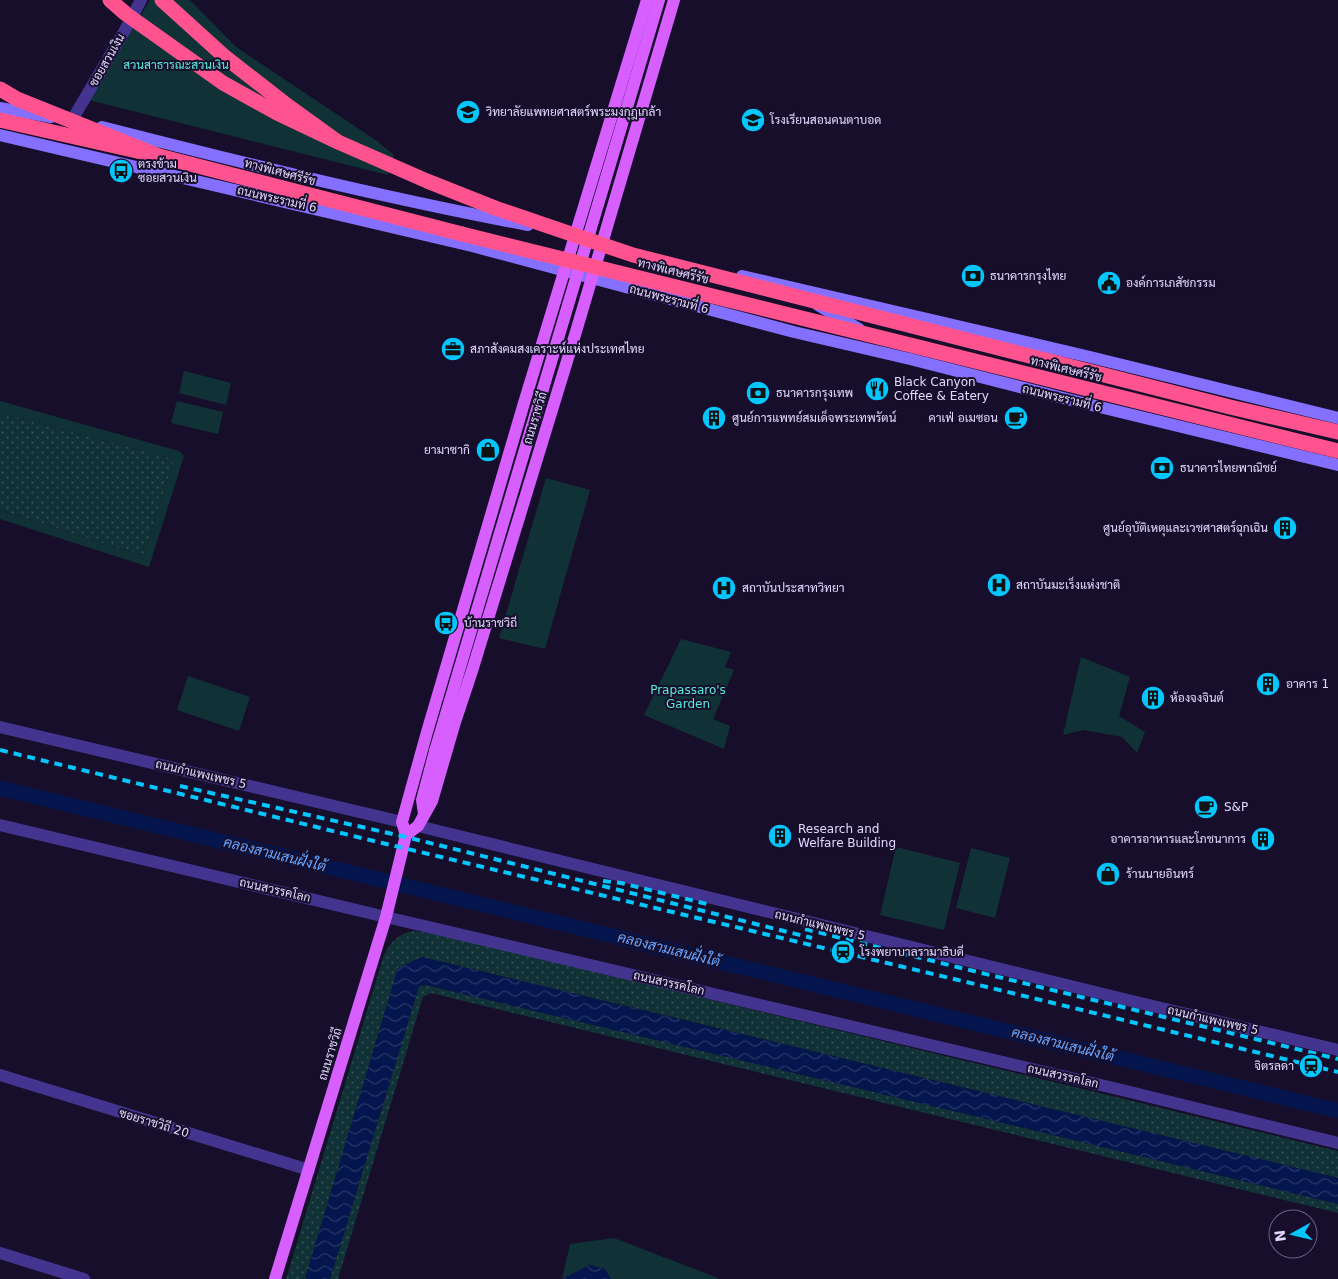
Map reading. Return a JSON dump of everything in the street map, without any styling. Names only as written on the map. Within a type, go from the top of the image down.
[{"type":"highway","points":[[110,0],[126,14],[223,83],[277,113],[338,142]]},
{"type":"highway","points":[[162,0],[225,57],[338,142]]},
{"type":"highway","points":[[0,89],[17,100],[159,156]]},
{"type":"highway","name":"ทางพิเศษศรีรัช","points":[[0,120],[159,156],[400,218],[1338,451]]},
{"type":"highway","name":"ทางพิเศษศรีรัช","points":[[338,142],[495,208],[633,255],[1230,407],[1338,432]]},
{"type":"main road","name":"ถนนราชวิถี","points":[[402,822],[563,270],[647,0]]},
{"type":"main road","points":[[421,820],[422,800],[435,751],[659,0]]},
{"type":"main road","name":"ถนนราชวิถี","points":[[275,1279],[387,911],[406,835],[421,820],[432,801],[575,336],[674,0]]},
{"type":"main road","points":[[639,26],[665,32]]},
{"type":"main road","points":[[0,108],[72,120],[299,176],[454,211],[575,234],[701,266],[1338,418]]},
{"type":"main road","name":"ถนนพระรามที่ 6","points":[[0,135],[464,244],[794,332],[1338,465]]},
{"type":"main road","points":[[784,285],[910,359]]},
{"type":"main road","points":[[546,329],[557,325],[566,325],[575,336]]},
{"type":"main road","points":[[998,382],[1009,338]]},
{"type":"main road","points":[[402,822],[406,835]]},
{"type":"street","name":"ซอยสวนเงิน","points":[[72,120],[141,0]]},
{"type":"street","name":"ถนนกำแพงเพชร 5","points":[[0,727],[402,822]]},
{"type":"street","name":"ถนนกำแพงเพชร 5","points":[[421,820],[1146,1005],[1338,1050]]},
{"type":"street","name":"ถนนสวรรคโลก","points":[[0,824],[387,911],[1338,1143]]},
{"type":"street","name":"ซอยราชวิถี 20","points":[[0,1075],[308,1170]]},
{"type":"street","points":[[0,1253],[84,1279]]},
{"type":"green space","name":"สวนสาธารณะสวนเงิน","points":[[150,0],[190,0],[236,47],[377,141],[394,155],[388,175],[89,100]]},
{"type":"green space","points":[[184,371],[231,383],[226,405],[179,393]]},
{"type":"green space","points":[[0,401],[179,451],[184,456],[149,567],[0,519],[0,510],[140,555],[144,553],[173,463],[170,458],[0,413]]},
{"type":"green space","points":[[177,401],[223,412],[218,434],[171,423]]},
{"type":"green space","points":[[0,413],[170,458],[173,463],[144,553],[140,555],[0,510]]},
{"type":"green space","points":[[546,478],[590,490],[545,649],[499,638]]},
{"type":"green space","name":"Prapassaro's Garden","points":[[681,639],[731,652],[725,667],[734,670],[713,719],[730,726],[724,749],[644,715]]},
{"type":"green space","points":[[1081,657],[1130,677],[1119,716],[1145,732],[1137,753],[1122,737],[1083,730],[1063,735]]},
{"type":"green space","points":[[188,676],[250,697],[239,731],[177,710]]},
{"type":"green space","points":[[896,847],[960,863],[944,930],[880,915]]},
{"type":"green space","points":[[971,848],[1010,858],[995,918],[956,908]]},
{"type":"green space","points":[[415,931],[442,935],[1338,1151],[1338,1178],[422,957],[398,968],[305,1279],[286,1279],[383,958],[388,948],[399,936]]},
{"type":"green space","points":[[426,985],[1338,1204],[1338,1213],[431,993],[423,997],[338,1279],[330,1279],[419,986]]},
{"type":"green space","points":[[614,1238],[719,1279],[611,1279],[605,1269],[590,1265],[562,1279],[570,1244]]},
{"type":"water","points":[[422,957],[1338,1178],[1338,1204],[426,985],[419,986],[330,1279],[305,1279],[398,968]]},
{"type":"water","points":[[590,1265],[605,1269],[611,1279],[562,1279]]},
{"type":"waterway","name":"คลองสามเสนฝั่งใต้","points":[[0,788],[1338,1111]]},
{"type":"railway","points":[[0,750],[1338,1072]]},
{"type":"railway","points":[[180,786],[406,837],[812,938]]},
{"type":"railway","points":[[603,881],[621,883],[711,905]]},
{"type":"railway","points":[[805,929],[1338,1059]]},
{"type":"place","name":"วิทยาลัยแพทยศาสตร์พระมงกุฎเกล้า","points":[[468,112]]},
{"type":"place","name":"โรงเรียนสอนคนตาบอด","points":[[753,120]]},
{"type":"place","name":"ตรงข้าม ซอยสวนเงิน","points":[[121,171]]},
{"type":"place","name":"ธนาคารกรุงไทย","points":[[973,276]]},
{"type":"place","name":"องค์การเภสัชกรรม","points":[[1109,283]]},
{"type":"place","name":"สภาสังคมสงเคราะห์แห่งประเทศไทย","points":[[453,349]]},
{"type":"place","name":"Black Canyon Coffee & Eatery","points":[[877,389]]},
{"type":"place","name":"ธนาคารกรุงเทพ","points":[[758,393]]},
{"type":"place","name":"ศูนย์การแพทย์สมเด็จพระเทพรัตน์","points":[[714,418]]},
{"type":"place","name":"คาเฟ่ อเมซอน","points":[[1016,418]]},
{"type":"place","name":"ยามาซากิ","points":[[488,450]]},
{"type":"place","name":"ธนาคารไทยพาณิชย์","points":[[1162,468]]},
{"type":"place","name":"ศูนย์อุบัติเหตุและเวชศาสตร์ฉุกเฉิน","points":[[1285,528]]},
{"type":"place","name":"สถาบันมะเร็งแห่งชาติ","points":[[999,585]]},
{"type":"place","name":"สถาบันประสาทวิทยา","points":[[724,588]]},
{"type":"place","name":"บ้านราชวิถี","points":[[446,623]]},
{"type":"place","name":"อาคาร 1","points":[[1268,684]]},
{"type":"place","name":"ห้องจงจินต์","points":[[1153,698]]},
{"type":"place","name":"S&P","points":[[1206,807]]},
{"type":"place","name":"Research and Welfare Building","points":[[780,836]]},
{"type":"place","name":"อาคารอาหารและโภชนาการ","points":[[1263,839]]},
{"type":"place","name":"ร้านนายอินทร์","points":[[1108,874]]},
{"type":"place","name":"โรงพยาบาลรามาธิบดี","points":[[843,952]]},
{"type":"place","name":"จิตรลดา","points":[[1311,1066]]}]
